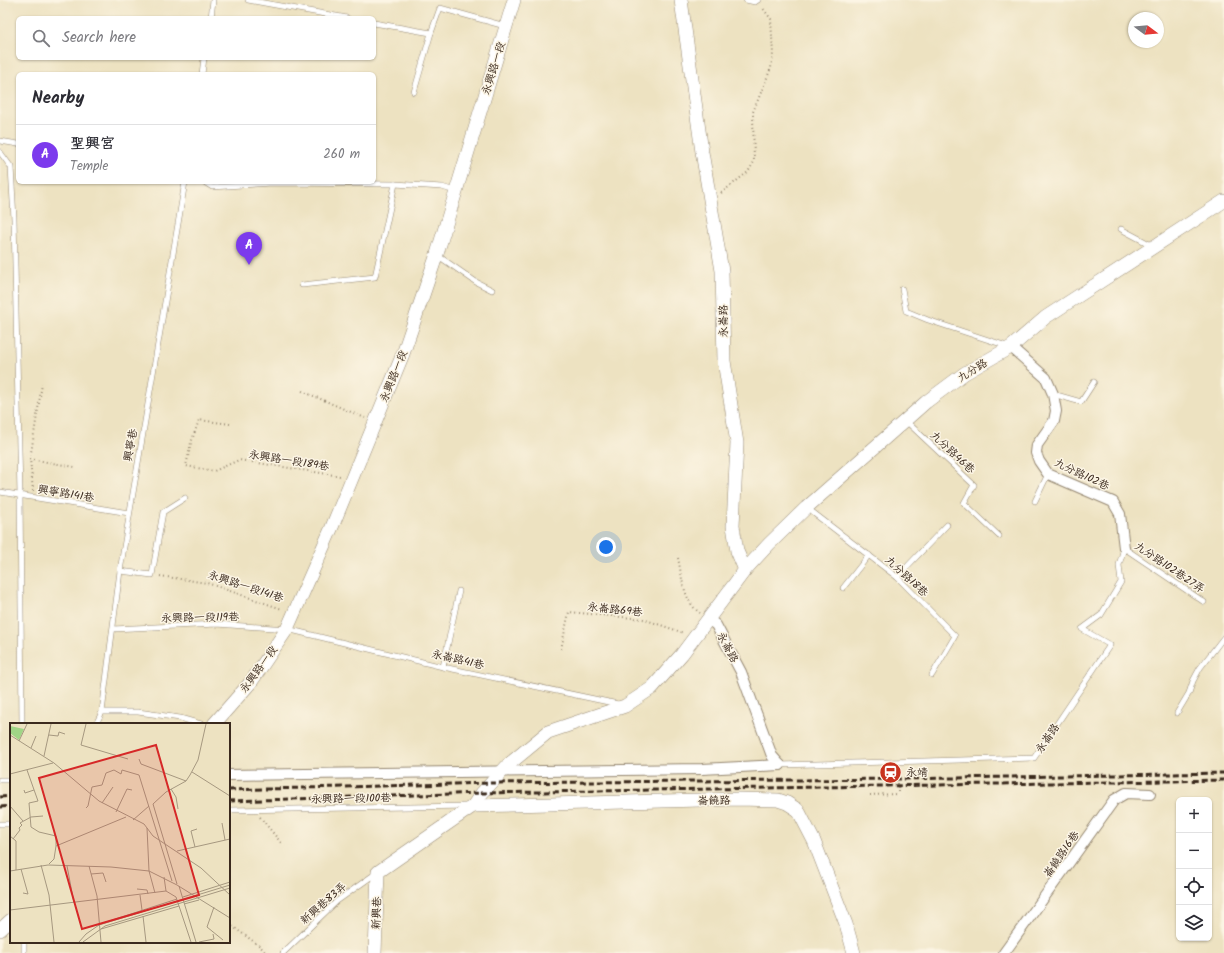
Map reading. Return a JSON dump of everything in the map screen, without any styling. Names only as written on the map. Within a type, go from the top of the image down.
[{"type":"street","name":"永興路一段","points":[[215,723],[251,682],[287,629],[332,527],[403,354],[437,254],[514,0]]},
{"type":"street","name":"永崙路","points":[[680,0],[702,152],[722,271],[724,361],[737,443],[733,526],[737,551],[745,570]]},
{"type":"street","name":"九分路","points":[[745,570],[806,508],[926,402],[964,373],[1011,347],[1046,317],[1224,201]]},
{"type":"street","name":"九分路102巷","points":[[1011,347],[1046,378],[1053,394],[1056,410],[1054,421],[1037,445],[1036,453],[1039,461],[1048,474],[1113,502],[1120,514],[1124,548]]},
{"type":"street","points":[[378,872],[473,806],[482,793],[508,766],[548,732],[625,706],[652,688],[682,654],[745,570]]},
{"type":"street","name":"永崙路","points":[[708,618],[716,625],[741,672],[772,756],[780,766]]},
{"type":"street","points":[[230,775],[702,769],[780,766]]},
{"type":"street","name":"崙饒路16巷","points":[[1004,953],[1114,800],[1126,793],[1150,794]]},
{"type":"street","name":"崙饒路","points":[[473,806],[738,799],[778,800],[787,803],[798,810],[814,841],[846,924],[854,953]]},
{"type":"street","name":"新興巷","points":[[375,953],[378,872]]},
{"type":"street","points":[[0,930],[10,921]]},
{"type":"lane","points":[[210,16],[213,0]]},
{"type":"lane","points":[[248,0],[336,16]]},
{"type":"lane","points":[[746,0],[756,1]]},
{"type":"lane","points":[[414,92],[431,33],[440,8],[506,27]]},
{"type":"lane","points":[[376,23],[431,33]]},
{"type":"lane","points":[[202,72],[204,60]]},
{"type":"lane","points":[[0,141],[16,144]]},
{"type":"lane","points":[[0,152],[11,167],[14,219],[20,495],[22,723]]},
{"type":"lane","points":[[376,183],[442,187],[455,191]]},
{"type":"lane","name":"興寧巷","points":[[96,723],[102,712],[120,571],[185,184]]},
{"type":"lane","points":[[208,184],[212,186],[251,184]]},
{"type":"lane","points":[[302,285],[375,277],[395,184]]},
{"type":"lane","points":[[1121,229],[1154,246]]},
{"type":"lane","points":[[437,254],[476,282],[492,290]]},
{"type":"lane","points":[[902,289],[906,311],[928,320],[1011,347]]},
{"type":"lane","points":[[1053,394],[1081,402],[1094,382]]},
{"type":"lane","name":"九分路46巷","points":[[905,421],[974,485],[964,503],[999,536]]},
{"type":"lane","points":[[1035,501],[1048,474]]},
{"type":"lane","name":"興寧路141巷","points":[[0,492],[130,513]]},
{"type":"lane","points":[[120,571],[152,575],[163,512],[185,498]]},
{"type":"lane","name":"九分路18巷","points":[[806,508],[897,577],[955,636],[932,675]]},
{"type":"lane","points":[[897,577],[947,525]]},
{"type":"lane","name":"九分路102巷27弄","points":[[1124,548],[1204,602]]},
{"type":"lane","name":"永崙路","points":[[780,766],[1034,758],[1110,645],[1082,629],[1101,615],[1121,582],[1120,565],[1124,548]]},
{"type":"lane","points":[[844,588],[869,555]]},
{"type":"lane","points":[[443,667],[459,592]]},
{"type":"lane","name":"永興路一段119巷","points":[[113,629],[217,624],[287,629]]},
{"type":"lane","name":"永崙路41巷","points":[[287,629],[443,667],[625,706]]},
{"type":"lane","points":[[1177,713],[1189,693],[1200,668],[1224,637]]},
{"type":"lane","points":[[102,712],[138,712],[180,718],[198,723]]},
{"type":"lane","name":"永興路一段100巷","points":[[230,810],[473,806]]},
{"type":"lane","name":"新興巷83弄","points":[[284,953],[337,901],[378,872]]},
{"type":"path","points":[[711,201],[748,172],[754,162],[752,112],[771,68],[773,54],[771,19],[756,1]]},
{"type":"path","points":[[34,498],[30,459],[42,384]]},
{"type":"path","points":[[302,391],[375,422]]},
{"type":"path","name":"永興路一段189巷","points":[[230,424],[199,420],[190,443],[186,466],[214,471],[239,460],[352,478]]},
{"type":"path","points":[[30,459],[75,467]]},
{"type":"path","points":[[678,558],[685,591],[693,608],[708,618]]},
{"type":"path","name":"永興路一段141巷","points":[[152,575],[207,583],[294,613]]},
{"type":"path","name":"永崙路69巷","points":[[561,649],[569,612],[643,619],[695,637]]},
{"type":"path","points":[[870,795],[898,794],[898,771]]},
{"type":"path","points":[[255,810],[282,844]]},
{"type":"path","points":[[230,925],[260,946],[266,953]]},
{"type":"railway","points":[[230,790],[492,783],[900,779],[1224,773]]},
{"type":"railway","points":[[230,801],[482,793],[1224,780]]},
{"type":"railway","points":[[0,797],[10,796]]},
{"type":"railway","points":[[0,807],[10,806]]},
{"type":"place","name":"聖興宮","points":[[249,265]]},
{"type":"place","name":"永靖","points":[[890,772]]}]
